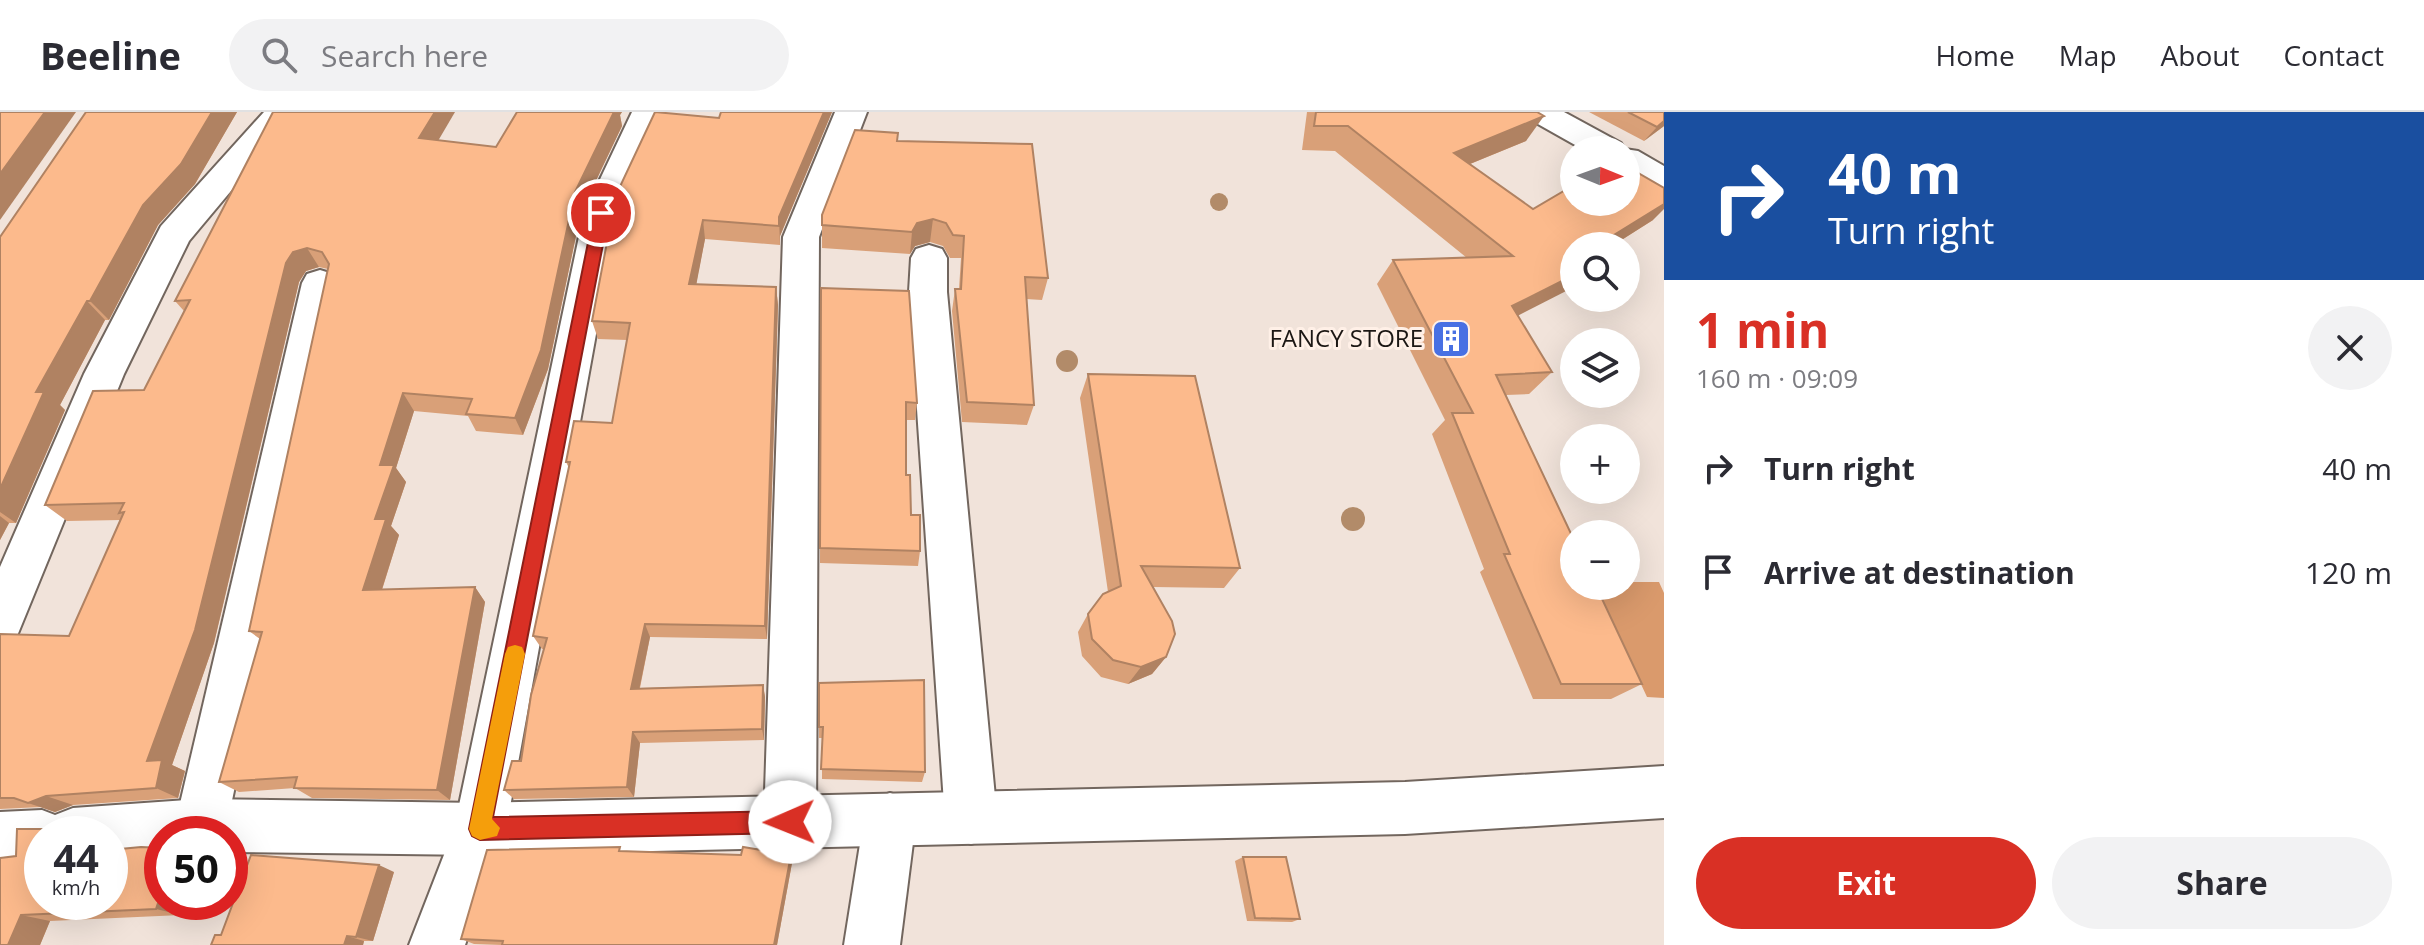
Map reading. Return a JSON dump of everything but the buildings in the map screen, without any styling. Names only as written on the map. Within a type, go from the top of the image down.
[{"type":"street","points":[[0,621],[104,374],[174,235],[281,112]]},
{"type":"street","points":[[437,945],[480,829],[601,213],[648,112]]},
{"type":"street","points":[[790,822],[801,237],[851,112]]},
{"type":"street","points":[[1540,112],[1584,136]]},
{"type":"street","points":[[1640,167],[1664,180]]},
{"type":"street","points":[[929,258],[928,292],[971,818]]},
{"type":"street","points":[[203,816],[320,283]]},
{"type":"street","points":[[248,826],[480,829],[1405,808],[1664,792]]},
{"type":"street","points":[[872,945],[890,819]]},
{"type":"street","points":[[0,839],[24,837]]},
{"type":"shaded area","points":[[1640,582],[1659,582],[1664,593],[1664,698],[1647,697],[1602,600],[1640,600]]},
{"type":"slow traffic","points":[[489,828],[480,829],[515,654]]},
{"type":"place","name":"FANCY STORE","points":[[1451,339]]},
{"type":"route","points":[[601,213],[480,829],[790,822]]}]
